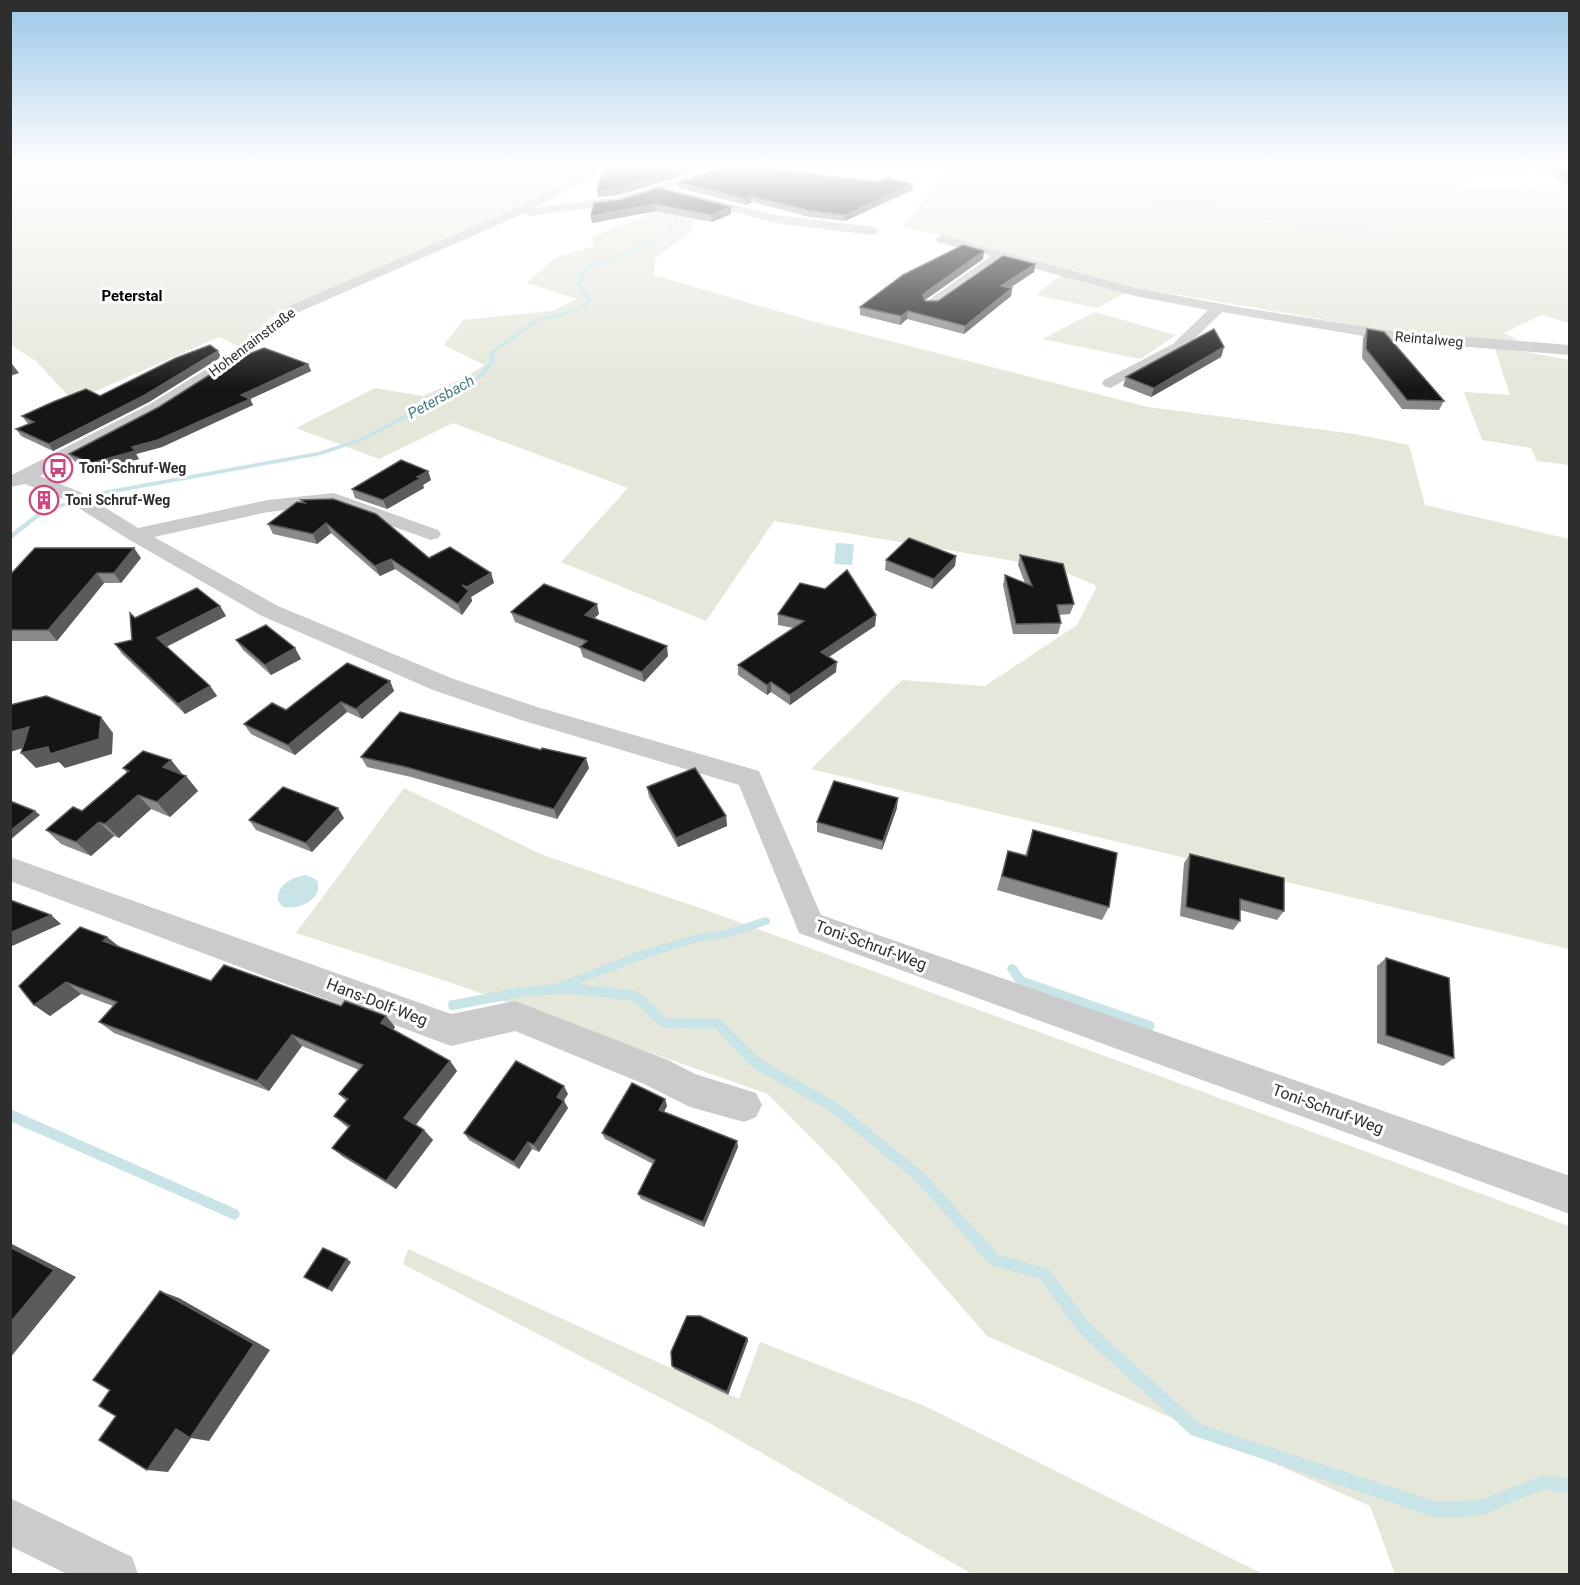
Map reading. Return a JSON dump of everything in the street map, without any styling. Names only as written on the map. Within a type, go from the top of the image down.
[{"type":"street","name":"Hohenrainstraße","points":[[18,480],[165,402],[230,361],[294,309],[454,240]]},
{"type":"street","name":"Reintalweg","points":[[945,240],[1135,292],[1219,307],[1393,336],[1569,350]]},
{"type":"street","points":[[931,305],[1000,256]]},
{"type":"street","points":[[1110,383],[1178,347],[1219,307]]},
{"type":"street","name":"Toni-Schruf-Weg","points":[[18,480],[73,496],[135,535],[270,611],[442,684],[530,714],[750,778],[810,924],[1569,1195]]},
{"type":"street","points":[[135,535],[268,506],[333,499],[431,534]]},
{"type":"street","name":"Hans-Dolf-Weg","points":[[10,869],[452,1030],[515,1016],[657,1072],[690,1090],[744,1105]]},
{"type":"street","points":[[10,1521],[115,1575]]},
{"type":"shaded area","points":[[10,240],[444,240],[279,311],[239,346],[219,337],[73,401],[36,361],[11,345]]},
{"type":"shaded area","points":[[593,240],[680,240],[655,259],[654,275],[808,320],[1148,407],[1355,434],[1409,445],[1425,505],[1569,539],[1569,949],[811,769],[902,680],[985,686],[1077,625],[1097,586],[1055,568],[774,521],[706,621],[561,562],[628,488],[453,423],[379,459],[296,428],[375,388],[423,396],[485,365],[444,345],[463,320],[552,311],[577,299],[527,283],[554,258],[594,246]]},
{"type":"shaded area","points":[[956,240],[1569,240],[1569,323],[1541,315],[1504,333],[1520,341],[1510,349],[1569,360],[1569,465],[1537,461],[1531,448],[1482,440],[1464,392],[1510,395],[1494,346],[1415,335],[1138,288]]},
{"type":"shaded area","points":[[1061,275],[1125,293],[1097,308],[1036,295]]},
{"type":"shaded area","points":[[1095,312],[1176,335],[1140,359],[1042,339]]},
{"type":"shaded area","points":[[404,788],[543,855],[703,909],[1569,1226],[1569,1574],[1395,1574],[1370,1506],[987,1336],[840,1167],[768,1094],[446,981],[296,933]]},
{"type":"shaded area","points":[[408,1249],[739,1399],[760,1342],[927,1407],[1263,1574],[972,1574],[713,1425],[403,1264]]},
{"type":"water","points":[[836,543],[854,544],[852,565],[834,564]]},
{"type":"water","points":[[306,875],[317,880],[317,893],[302,905],[283,907],[278,901],[282,886],[290,880]]},
{"type":"building","points":[[963,245],[984,251],[926,292],[923,295],[925,301],[938,301],[1003,256],[1035,264],[1001,286],[1012,288],[965,326],[908,311],[901,316],[860,307],[903,275]]},
{"type":"building","points":[[1214,329],[1224,347],[1154,388],[1126,377]]},
{"type":"building","points":[[1367,329],[1384,332],[1444,401],[1407,400],[1366,349]]},
{"type":"building","points":[[210,345],[218,351],[145,395],[49,444],[16,429],[34,422],[22,416],[53,402],[86,389],[100,396],[176,358]]},
{"type":"building","points":[[264,348],[308,364],[241,395],[250,399],[158,440],[132,447],[135,451],[91,463],[69,454],[159,407],[233,360]]},
{"type":"building","points":[[401,460],[428,471],[417,477],[421,478],[383,500],[352,489]]},
{"type":"building","points":[[333,499],[376,514],[429,558],[450,547],[491,573],[467,587],[462,585],[469,591],[458,604],[391,559],[375,566],[326,523],[313,534],[268,524],[297,502],[305,503],[301,500]]},
{"type":"building","points":[[909,538],[956,556],[934,579],[886,560]]},
{"type":"building","points":[[35,548],[134,548],[114,573],[97,573],[48,630],[10,630],[10,575]]},
{"type":"building","points":[[1020,555],[1063,564],[1074,604],[1057,605],[1061,623],[1016,624],[1005,575],[1032,586]]},
{"type":"building","points":[[847,570],[876,615],[821,652],[837,662],[790,695],[771,682],[767,685],[738,665],[804,621],[778,614],[800,583],[825,589]]},
{"type":"building","points":[[544,584],[597,604],[585,615],[667,646],[642,672],[580,647],[587,641],[511,612]]},
{"type":"building","points":[[197,588],[220,606],[157,638],[210,686],[178,704],[115,644],[132,640],[130,613],[135,618]]},
{"type":"building","points":[[266,625],[295,648],[265,665],[236,640]]},
{"type":"building","points":[[347,663],[390,681],[356,709],[341,702],[288,745],[244,724],[272,703],[286,710]]},
{"type":"building","points":[[46,696],[101,717],[99,739],[50,754],[48,747],[21,753],[29,727],[10,732],[10,705]]},
{"type":"building","points":[[400,712],[541,750],[542,748],[586,758],[554,809],[406,767],[361,757]]},
{"type":"building","points":[[143,751],[171,760],[163,767],[186,776],[157,802],[138,795],[105,824],[99,822],[76,842],[46,830],[73,807],[82,811],[129,771],[123,768]]},
{"type":"building","points":[[695,768],[726,816],[676,838],[647,787]]},
{"type":"building","points":[[834,781],[898,798],[883,841],[817,822]]},
{"type":"building","points":[[283,787],[338,808],[306,843],[249,820]]},
{"type":"building","points":[[10,801],[35,811],[10,831]]},
{"type":"building","points":[[1033,830],[1117,853],[1109,907],[1002,876],[1008,851],[1027,856]]},
{"type":"building","points":[[1190,854],[1284,878],[1284,911],[1240,899],[1240,921],[1186,907]]},
{"type":"building","points":[[10,900],[51,915],[10,933]]},
{"type":"building","points":[[80,927],[107,937],[103,941],[211,981],[224,965],[341,1006],[345,1001],[386,1016],[381,1023],[450,1061],[404,1118],[424,1130],[386,1181],[332,1148],[350,1126],[334,1116],[348,1099],[339,1094],[363,1065],[292,1035],[257,1081],[99,1022],[117,1002],[66,982],[34,1005],[19,986]]},
{"type":"building","points":[[1386,958],[1449,978],[1454,1058],[1386,1035]]},
{"type":"building","points":[[516,1061],[564,1086],[557,1097],[564,1101],[534,1145],[528,1142],[514,1162],[464,1133]]},
{"type":"building","points":[[632,1083],[665,1099],[659,1110],[737,1141],[703,1222],[638,1194],[655,1160],[602,1133]]},
{"type":"building","points":[[10,1247],[54,1270],[10,1323]]},
{"type":"building","points":[[323,1248],[347,1259],[328,1289],[304,1277]]},
{"type":"building","points":[[160,1291],[254,1344],[190,1438],[176,1429],[147,1470],[99,1440],[116,1416],[99,1406],[110,1390],[93,1380]]},
{"type":"building","points":[[687,1316],[700,1316],[747,1338],[727,1392],[672,1366],[671,1352]]},
{"type":"waterway","name":"Petersbach","points":[[86,496],[319,454],[363,439],[478,378],[493,361],[491,353],[538,320],[570,312],[591,301],[579,284],[582,274],[588,267],[635,250],[652,240]]},
{"type":"waterway","name":"Petersbach","points":[[10,538],[41,513],[71,502]]},
{"type":"waterway","points":[[559,987],[637,957],[693,939],[730,933],[765,921]]},
{"type":"waterway","points":[[1012,969],[1020,980],[1149,1026]]},
{"type":"waterway","points":[[453,1005],[529,992],[575,989],[637,996],[665,1023],[718,1024],[757,1064],[834,1107],[920,1177],[995,1260],[1044,1274],[1084,1328],[1196,1430],[1437,1510],[1480,1508],[1544,1482],[1570,1487]]},
{"type":"waterway","points":[[10,1115],[234,1214]]},
{"type":"place","name":"Toni-Schruf-Weg","points":[[58,468]]},
{"type":"place","name":"Toni Schruf-Weg","points":[[44,500]]},
{"type":"district","name":"Peterstal","points":[[132,296]]}]
